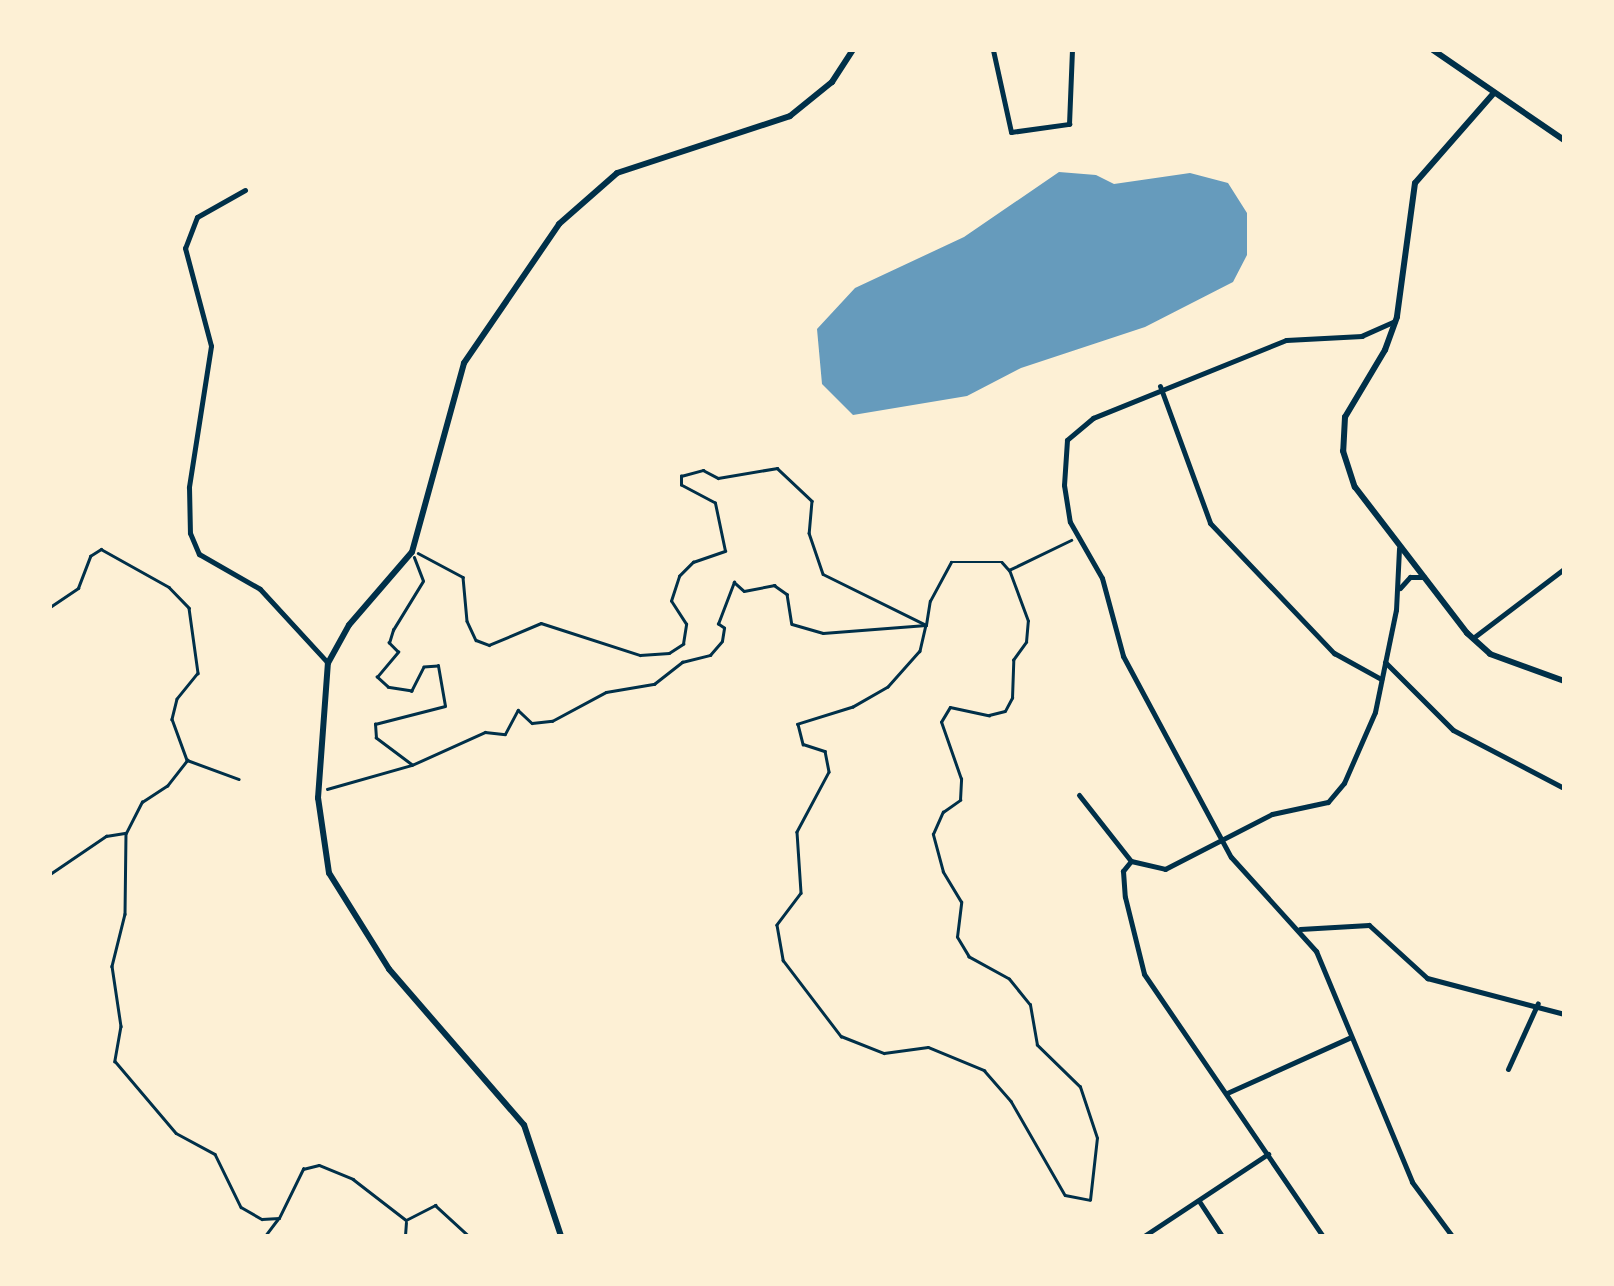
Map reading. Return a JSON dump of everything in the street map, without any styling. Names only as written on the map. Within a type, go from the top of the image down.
[{"type":"street","points":[[561,1236],[542,1164],[512,1106],[389,969],[337,889],[320,828],[328,662],[349,624],[412,552],[464,364],[560,224],[616,174],[790,116],[832,82],[853,50]]},
{"type":"street","points":[[993,50],[1007,130],[1022,132],[1068,124],[1072,50]]},
{"type":"street","points":[[1432,50],[1564,140]]},
{"type":"street","points":[[1493,94],[1415,182],[1396,320],[1345,417],[1342,440],[1350,478],[1473,638],[1490,654],[1564,681]]},
{"type":"street","points":[[245,190],[198,218],[186,248],[211,346],[189,487],[190,534],[199,554],[260,589],[328,662]]},
{"type":"street","points":[[1396,320],[1362,336],[1286,340],[1160,386],[1093,418],[1067,440],[1064,485],[1076,538],[1102,578],[1123,656],[1237,866],[1299,929],[1321,961],[1349,1038],[1412,1182],[1452,1236]]},
{"type":"street","points":[[1160,386],[1210,523],[1334,653],[1381,679]]},
{"type":"street","points":[[1079,795],[1131,861],[1176,867],[1272,814],[1334,797],[1370,728],[1398,595],[1399,544]]},
{"type":"street","points":[[1473,638],[1564,569]]},
{"type":"street","points":[[1398,595],[1405,580],[1424,577]]},
{"type":"street","points":[[1384,662],[1452,730],[1564,788]]},
{"type":"street","points":[[1131,861],[1123,875],[1134,953],[1323,1236]]},
{"type":"street","points":[[1299,929],[1369,925],[1427,978],[1538,1003],[1564,1014]]},
{"type":"street","points":[[1508,1069],[1538,1003]]},
{"type":"street","points":[[1227,1094],[1349,1038]]},
{"type":"street","points":[[1144,1236],[1268,1154]]},
{"type":"street","points":[[1198,1200],[1222,1236]]},
{"type":"path","points":[[412,552],[463,577],[466,621],[476,640],[489,645],[541,623],[602,648],[670,654],[683,644],[686,624],[672,600],[679,576],[693,562],[725,550],[726,534],[715,503],[698,499],[680,476],[777,468],[812,501],[809,533],[824,574],[926,625]]},
{"type":"path","points":[[1009,570],[1076,538]]},
{"type":"path","points":[[50,607],[78,588],[90,556],[101,549],[169,586],[189,608],[198,673],[177,699],[172,720],[187,760],[240,779]]},
{"type":"path","points":[[412,552],[423,581],[393,630],[389,642],[398,652],[377,677],[388,688],[412,690],[424,667],[438,666],[444,674],[439,687],[448,695],[434,712],[374,724],[376,738],[412,765]]},
{"type":"path","points":[[951,562],[1002,562],[1009,570],[1028,621],[1026,642],[1013,660],[1012,698],[1004,711],[989,715],[950,706],[940,722],[960,779],[960,800],[943,812],[933,834],[943,872],[962,902],[956,937],[969,957],[1009,980],[1030,1004],[1038,1046],[1080,1086],[1096,1138],[1090,1200],[1065,1195],[1011,1101],[984,1070],[928,1047],[884,1053],[840,1036],[783,960],[776,925],[801,893],[797,832],[830,772],[825,751],[803,744],[798,724],[853,707],[888,686],[920,652],[926,625],[930,601],[951,562]]},
{"type":"path","points":[[319,791],[412,765],[485,732],[505,734],[518,710],[532,723],[552,721],[606,692],[654,684],[682,662],[710,655],[722,641],[724,628],[718,624],[734,582],[744,591],[774,585],[787,594],[792,624],[823,633],[926,625]]},
{"type":"path","points":[[187,760],[167,786],[142,802],[126,832],[125,914],[112,966],[121,1026],[115,1061],[181,1138],[214,1154],[242,1208],[258,1218],[280,1218]]},
{"type":"path","points":[[50,874],[106,836],[126,832]]},
{"type":"path","points":[[258,1218],[264,1234],[280,1218],[303,1170],[319,1166],[353,1179],[406,1220]]},
{"type":"path","points":[[406,1220],[435,1205],[469,1236]]},
{"type":"path","points":[[406,1220],[406,1236]]},
{"type":"water","points":[[1059,172],[1096,175],[1114,184],[1190,173],[1228,183],[1247,213],[1247,255],[1233,282],[1145,327],[1021,368],[967,396],[853,415],[822,384],[817,329],[855,288],[964,237]]}]
